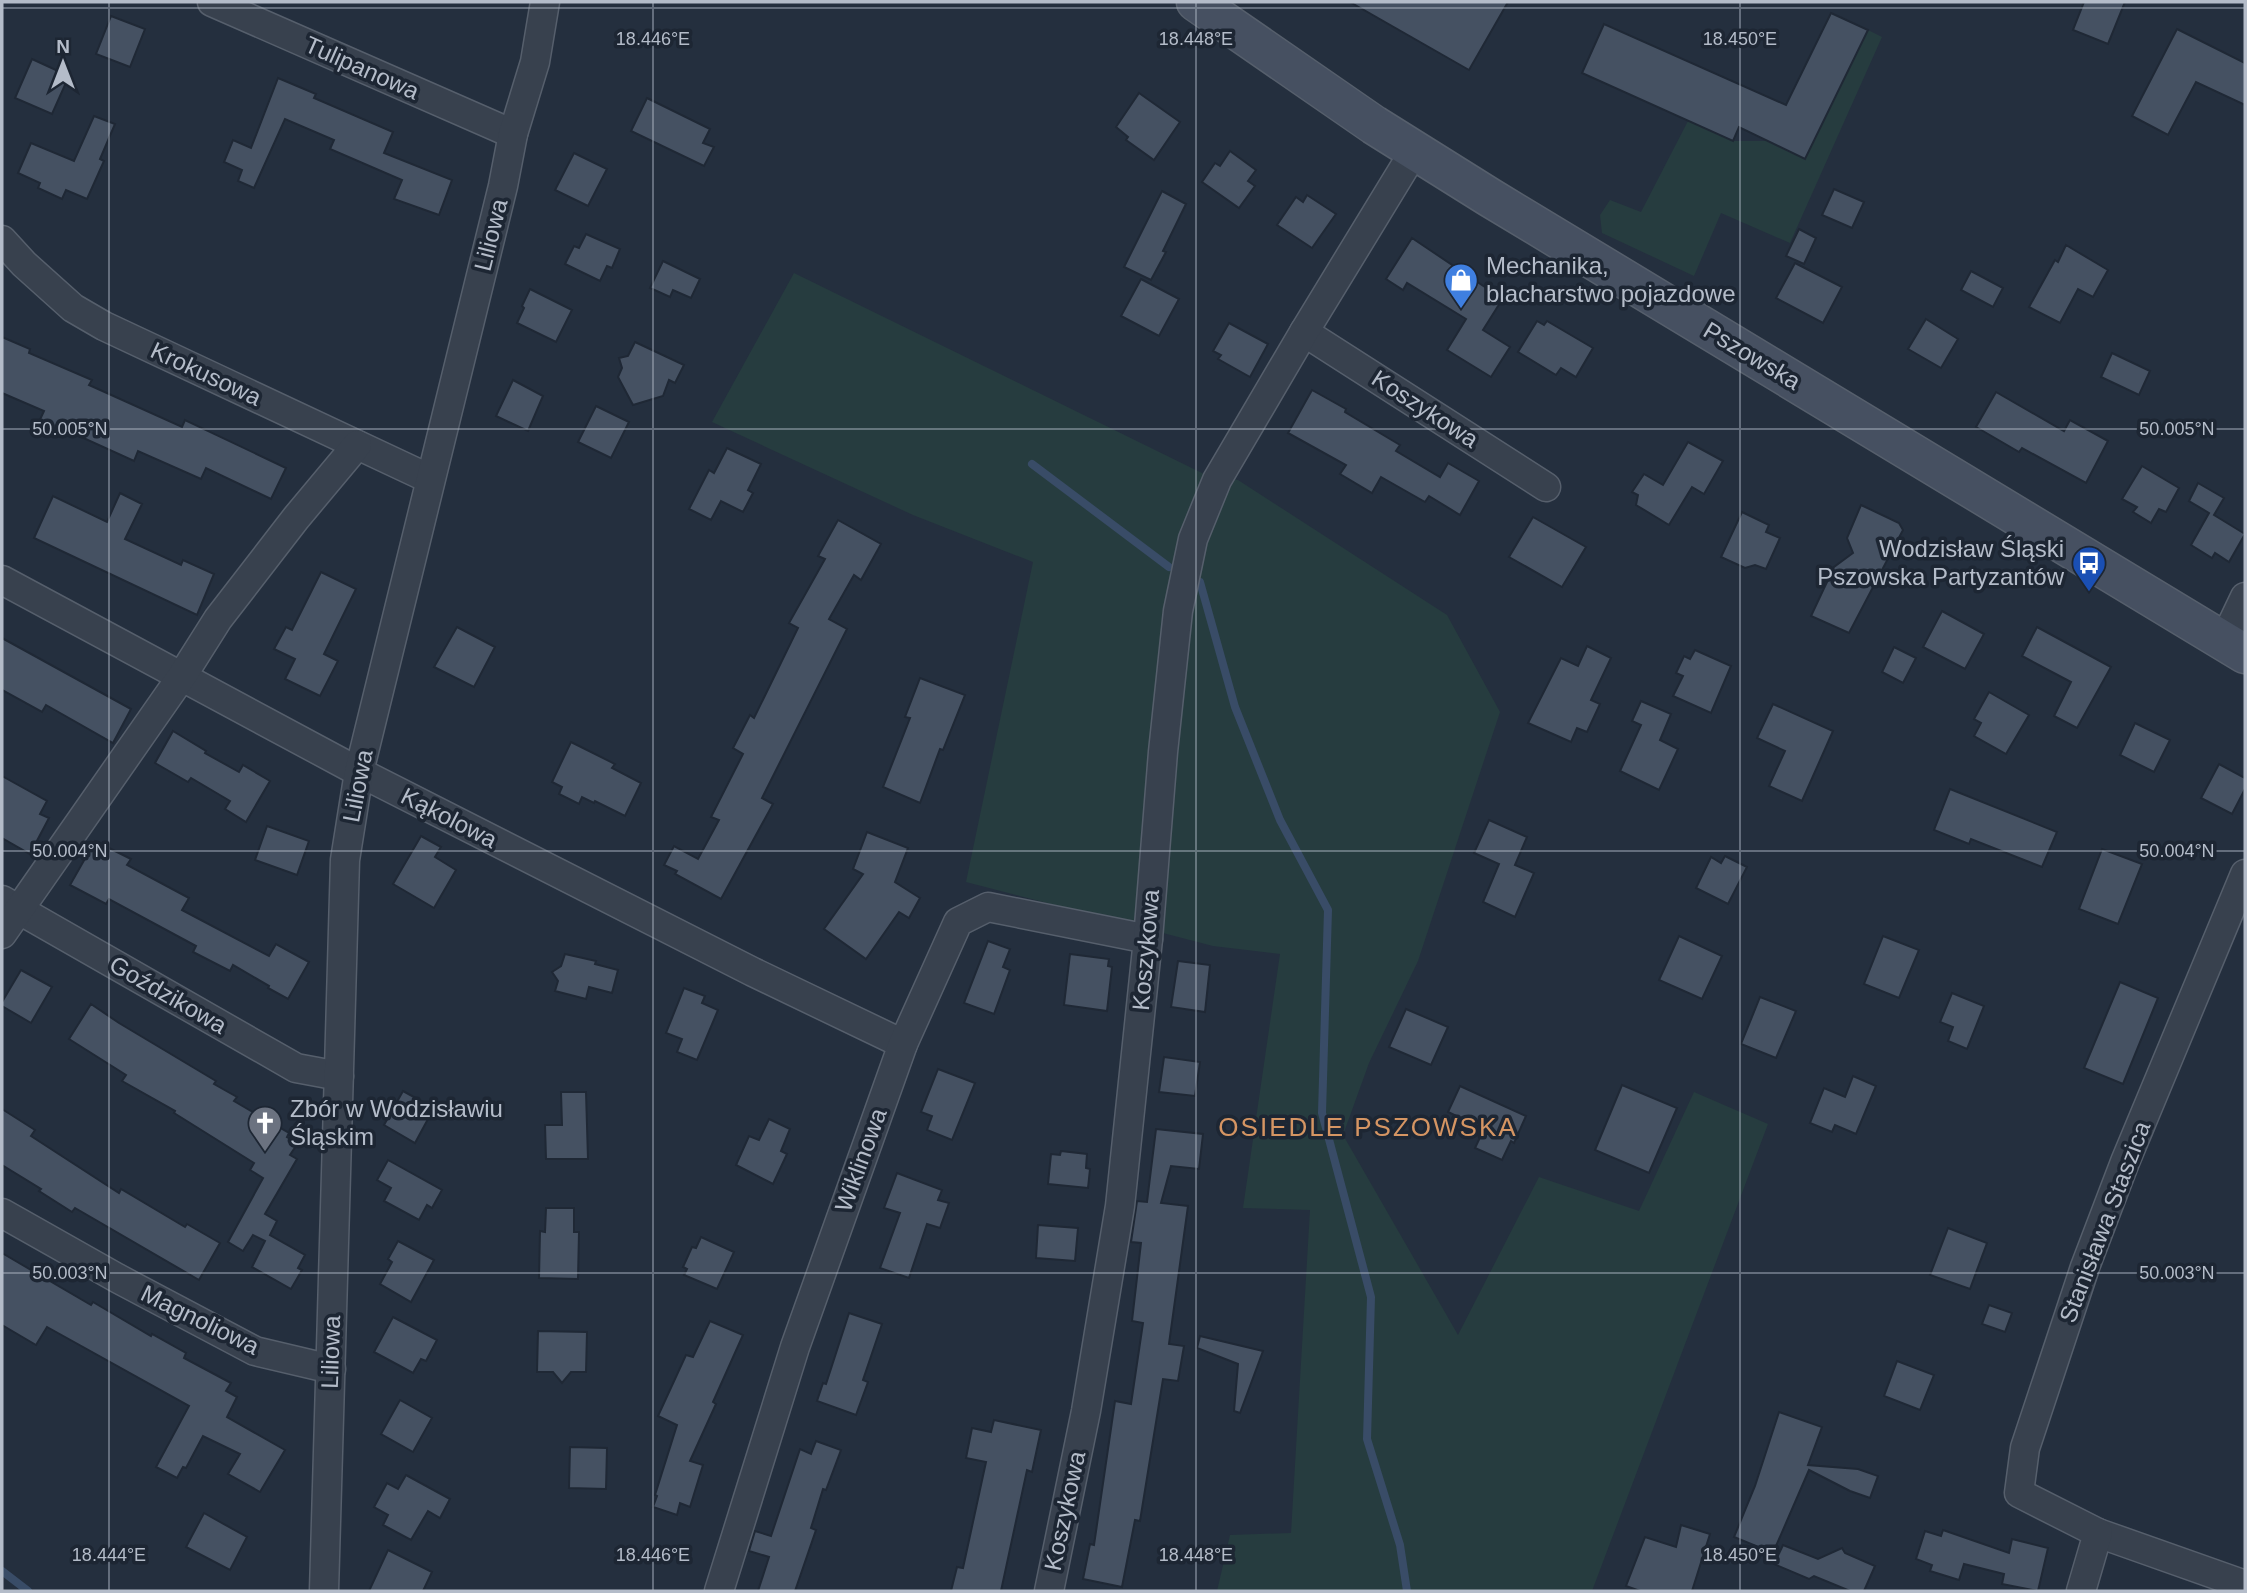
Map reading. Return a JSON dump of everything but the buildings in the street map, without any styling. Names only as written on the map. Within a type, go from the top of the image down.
[{"type":"main road","name":"Pszowska","points":[[1196,2],[1374,125],[2234,648]]},
{"type":"street","name":"Tulipanowa","points":[[212,2],[513,134]]},
{"type":"street","name":"Liliowa","points":[[324,1591],[345,860],[359,772],[501,195],[513,134],[536,62],[545,2]]},
{"type":"street","name":"Koszykowa","points":[[1049,1591],[1086,1411],[1120,1206],[1178,611],[1192,539],[1217,480],[1415,150]]},
{"type":"street","name":"Krokusowa","points":[[2,240],[24,264],[73,308],[94,320],[430,479]]},
{"type":"street","name":"Koszykowa","points":[[1304,332],[1546,487]]},
{"type":"street","points":[[2,934],[11,905],[182,676],[218,619],[357,445]]},
{"type":"street","name":"Kąkolowa","points":[[2,580],[359,772],[729,960],[903,1044]]},
{"type":"street","points":[[2234,648],[2245,597]]},
{"type":"street","name":"Stanisława Staszica","points":[[2245,874],[2120,1175],[2085,1267],[2025,1448],[2019,1493],[2098,1533],[2245,1585]]},
{"type":"street","name":"Goździkowa","points":[[11,905],[296,1068],[339,1076]]},
{"type":"street","name":"Wiklinowa","points":[[719,1591],[794,1347],[903,1044],[958,922],[988,907],[1148,939]]},
{"type":"street","name":"Magnoliowa","points":[[2,1213],[117,1278],[255,1350],[331,1369]]},
{"type":"street","points":[[2081,1591],[2098,1533]]},
{"type":"green space","points":[[1868,30],[1882,37],[1790,243],[1721,213],[1694,276],[1602,233],[1600,215],[1610,200],[1641,212],[1688,121],[1733,141],[1769,141]]},
{"type":"green space","points":[[794,273],[1204,474],[1238,480],[1447,615],[1500,712],[1418,961],[1369,1063],[1343,1135],[1458,1335],[1539,1177],[1639,1211],[1694,1092],[1768,1124],[1592,1591],[1217,1591],[1230,1535],[1291,1533],[1310,1210],[1243,1208],[1280,954],[1213,946],[966,882],[1033,562],[913,515],[712,422]]},
{"type":"waterway","points":[[1032,464],[1169,567]]},
{"type":"waterway","points":[[1200,582],[1235,707],[1280,820],[1328,910],[1322,1113],[1371,1297],[1367,1439],[1400,1545],[1407,1591]]},
{"type":"waterway","points":[[2,1571],[28,1591]]},
{"type":"place","name":"Mechanika, blacharstwo pojazdowe","points":[[1461,310]]},
{"type":"place","name":"Wodzisław Śląski Pszowska Partyzantów","points":[[2089,593]]},
{"type":"place","name":"Zbór w Wodzisławiu Śląskim","points":[[265,1153]]},
{"type":"district","name":"OSIEDLE PSZOWSKA","points":[[1368,1127]]}]
